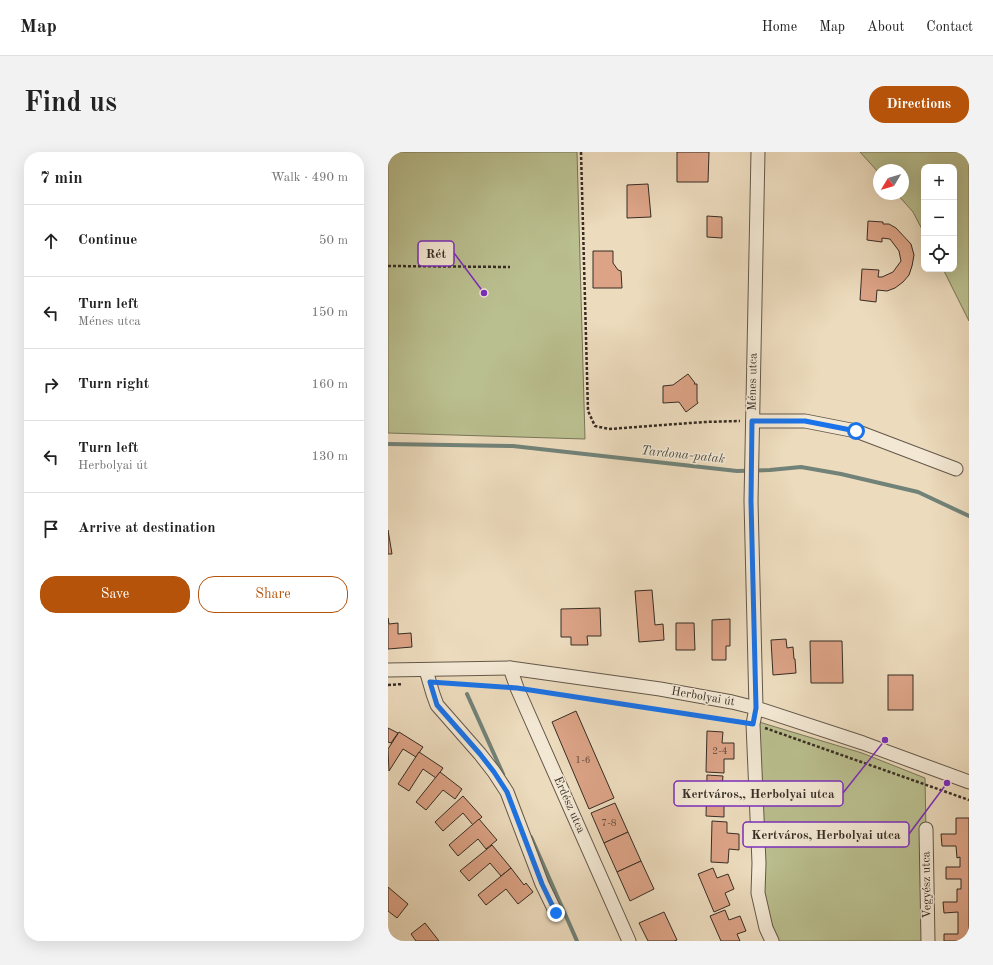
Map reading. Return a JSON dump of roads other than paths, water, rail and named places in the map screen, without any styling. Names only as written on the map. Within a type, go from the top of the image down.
[{"type":"street","name":"Ménes utca","points":[[758,152],[751,479],[756,708],[753,724],[759,863],[758,893],[766,928],[772,941]]},
{"type":"street","points":[[752,421],[805,421],[856,431],[956,469]]},
{"type":"street","name":"Herbolyai út","points":[[388,670],[510,668],[660,689],[732,702],[756,708],[874,746],[969,782]]},
{"type":"street","name":"Erdész utca","points":[[510,668],[517,688],[629,941]]},
{"type":"street","points":[[426,670],[437,705],[480,754],[507,792],[542,884],[556,913]]},
{"type":"street","name":"Vegyész utca","points":[[926,829],[928,941]]},
{"type":"waterway","name":"Tardona-patak","points":[[388,444],[513,446],[737,471],[801,467],[841,474],[918,492],[969,516]]},
{"type":"waterway","points":[[467,694],[503,774]]},
{"type":"waterway","points":[[531,837],[577,941]]},
{"type":"place","name":"Rét","points":[[484,293]]},
{"type":"place","name":"Kertváros,, Herbolyai utca","points":[[885,740]]},
{"type":"place","name":"Kertváros, Herbolyai utca","points":[[947,783]]}]
